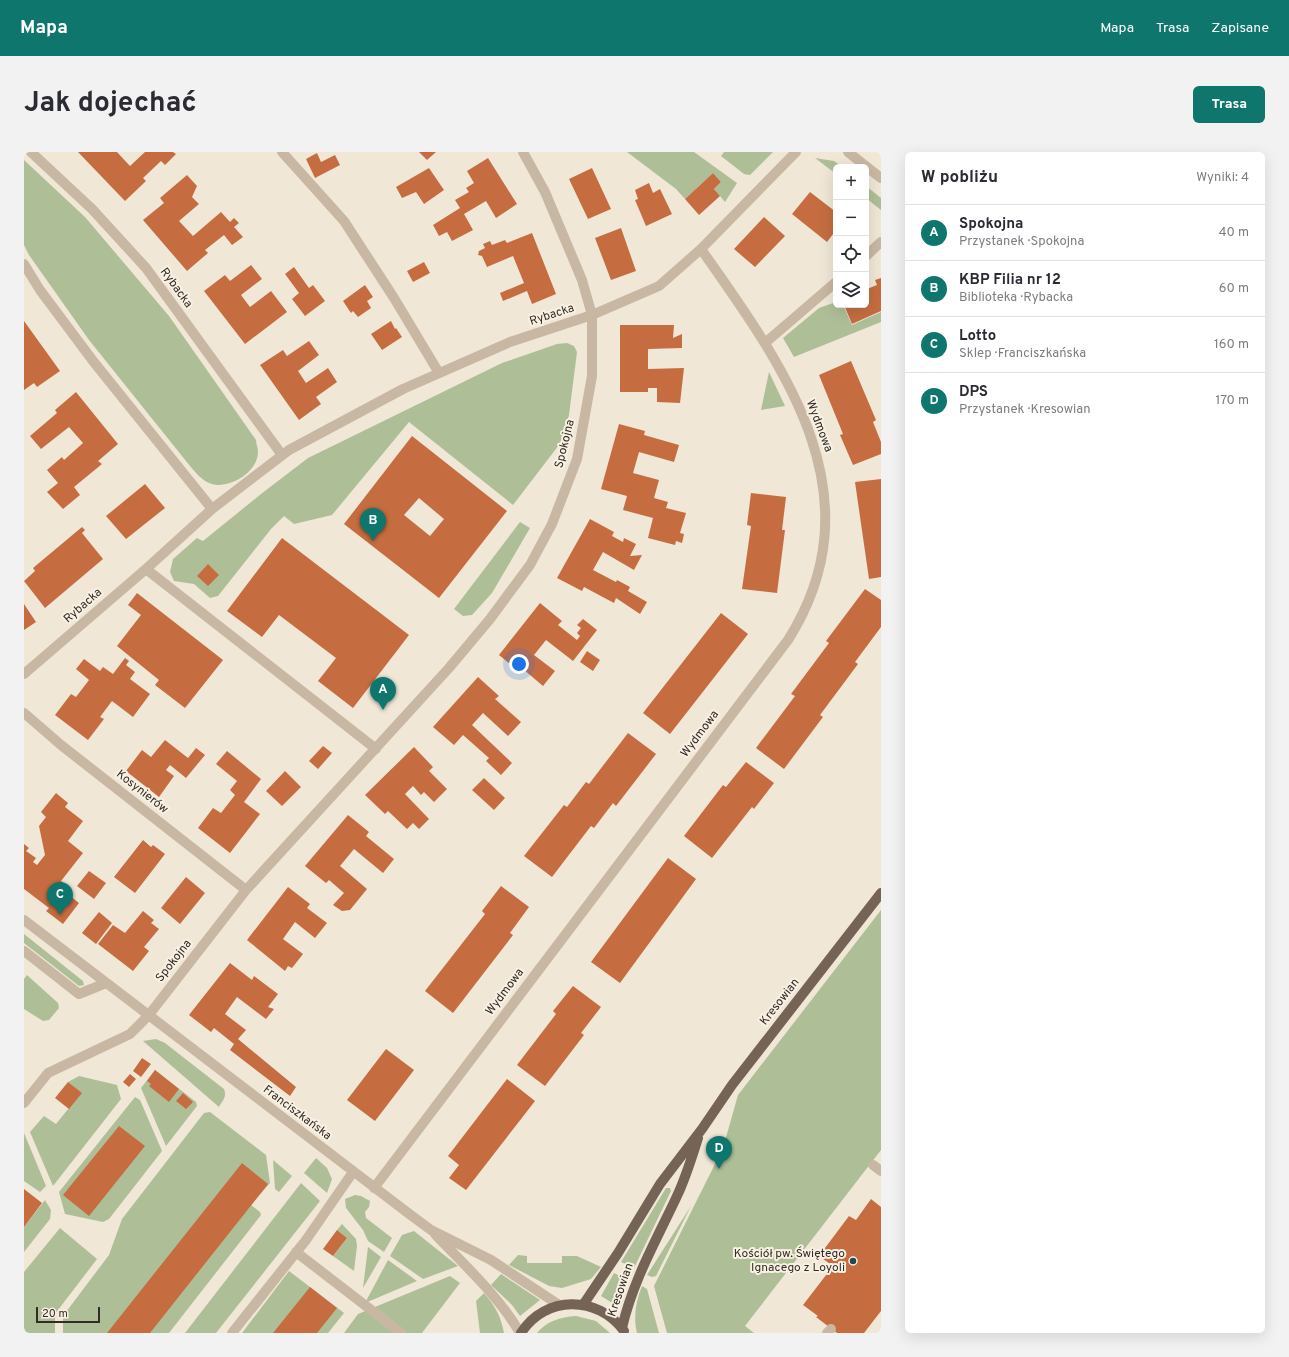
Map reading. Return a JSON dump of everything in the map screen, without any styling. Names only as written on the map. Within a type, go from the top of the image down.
[{"type":"main road","name":"Kresowian","points":[[583,1305],[618,1253],[660,1184],[702,1129],[732,1085],[881,893]]},
{"type":"main road","name":"Kresowian","points":[[624,1330],[628,1303],[638,1277],[678,1194],[702,1129]]},
{"type":"main road","points":[[521,1333],[539,1314],[559,1305],[583,1305],[602,1311],[615,1320],[624,1330]]},
{"type":"street","name":"Rybacka","points":[[31,152],[92,209],[146,268],[282,455]]},
{"type":"street","points":[[282,152],[344,221],[440,373]]},
{"type":"street","name":"Spokojna","points":[[148,1016],[246,890],[449,668],[490,619],[530,565],[552,524],[578,459],[592,376],[592,315],[582,280],[545,192],[523,152]]},
{"type":"street","name":"Rybacka","points":[[24,674],[146,569],[212,509],[282,455],[403,389],[510,342],[592,315],[659,286],[701,249],[796,152]]},
{"type":"street","points":[[848,152],[881,178]]},
{"type":"street","points":[[869,253],[881,242]]},
{"type":"street","name":"Wydmowa","points":[[374,1188],[788,640],[802,618],[812,594],[823,555],[826,511],[823,478],[798,407],[756,326],[701,249]]},
{"type":"street","points":[[24,264],[40,290],[93,361],[212,509]]},
{"type":"street","points":[[765,343],[833,285]]},
{"type":"street","points":[[146,569],[376,748]]},
{"type":"street","name":"Kosynierów","points":[[24,713],[60,745],[246,890]]},
{"type":"street","name":"Franciszkańska","points":[[24,920],[148,1016],[431,1230],[491,1260],[559,1305]]},
{"type":"street","points":[[24,951],[79,994],[106,983]]},
{"type":"street","points":[[24,1103],[48,1073],[130,1034],[148,1016]]},
{"type":"street","points":[[232,1333],[296,1252],[353,1172]]},
{"type":"street","name":"Franciszkańska","points":[[431,1230],[497,1300],[509,1314],[521,1333]]},
{"type":"street","points":[[296,1252],[401,1333]]},
{"type":"green space","points":[[627,152],[694,152],[737,183],[725,202],[714,189],[721,182],[713,173],[685,199],[676,189]]},
{"type":"green space","points":[[724,152],[773,152],[750,175],[744,174],[721,156]]},
{"type":"green space","points":[[815,158],[834,161],[838,164],[833,164],[833,172]]},
{"type":"green space","points":[[24,160],[85,217],[169,316],[256,440],[258,452],[257,459],[248,472],[242,477],[227,484],[219,485],[208,483],[197,474],[89,340],[29,255],[24,245]]},
{"type":"green space","points":[[869,188],[881,198],[881,210],[869,200]]},
{"type":"green space","points":[[833,303],[833,308],[844,308],[852,325],[881,312],[881,322],[794,357],[783,338],[819,308]]},
{"type":"green space","points":[[567,343],[574,346],[577,352],[569,415],[562,441],[513,505],[409,422],[332,515],[294,524],[284,516],[271,529],[218,596],[210,598],[194,584],[174,581],[170,572],[173,559],[197,538],[203,541],[308,458],[502,363],[557,344]]},
{"type":"green space","points":[[769,372],[785,406],[761,410]]},
{"type":"green space","points":[[520,522],[530,528],[492,593],[472,615],[463,616],[454,609]]},
{"type":"green space","points":[[881,910],[881,1150],[745,1326],[754,1333],[667,1333],[654,1286],[723,1148],[738,1095]]},
{"type":"green space","points":[[24,934],[83,981],[84,985],[79,986],[24,943]]},
{"type":"green space","points":[[27,975],[58,1003],[59,1008],[49,1020],[43,1021],[24,1009],[24,979]]},
{"type":"green space","points":[[156,1039],[165,1043],[224,1089],[225,1096],[219,1107],[143,1041]]},
{"type":"green space","points":[[155,1070],[196,1102],[197,1106],[166,1146],[141,1088]]},
{"type":"green space","points":[[79,1076],[117,1085],[121,1099],[53,1186],[30,1132],[44,1116],[56,1124],[81,1093],[68,1082]]},
{"type":"green space","points":[[135,1097],[140,1100],[162,1151],[109,1219],[103,1222],[65,1214],[59,1192]]},
{"type":"green space","points":[[210,1112],[266,1155],[270,1183],[251,1205],[260,1212],[261,1215],[169,1333],[63,1333],[63,1316],[109,1255],[122,1219],[204,1113]]},
{"type":"green space","points":[[24,1133],[46,1186],[40,1192],[24,1181]]},
{"type":"green space","points":[[316,1158],[327,1168],[332,1179],[327,1193],[304,1173]]},
{"type":"green space","points":[[273,1160],[292,1176],[279,1192],[275,1189]]},
{"type":"green space","points":[[301,1183],[320,1201],[216,1333],[185,1333]]},
{"type":"green space","points":[[666,1188],[670,1188],[671,1191],[634,1268],[621,1262]]},
{"type":"green space","points":[[355,1195],[361,1196],[370,1201],[369,1207],[365,1212],[366,1218],[392,1238],[384,1252],[368,1241],[363,1230],[346,1208],[345,1199]]},
{"type":"green space","points":[[45,1200],[51,1210],[50,1219],[24,1252],[24,1227]]},
{"type":"green space","points":[[691,1206],[656,1276],[652,1277],[647,1275]]},
{"type":"green space","points":[[342,1224],[356,1239],[357,1246],[354,1271],[333,1256],[347,1238],[337,1230]]},
{"type":"green space","points":[[60,1228],[97,1259],[55,1314],[55,1333],[26,1333],[24,1331],[24,1272]]},
{"type":"green space","points":[[414,1231],[458,1266],[423,1279],[390,1256],[402,1235]]},
{"type":"green space","points":[[368,1247],[381,1257],[363,1288]]},
{"type":"green space","points":[[518,1255],[527,1256],[527,1263],[562,1263],[562,1256],[577,1256],[601,1267],[591,1279],[562,1288],[549,1286],[509,1265]]},
{"type":"green space","points":[[388,1260],[417,1281],[365,1303]]},
{"type":"green space","points":[[289,1271],[344,1313],[328,1333],[242,1333]]},
{"type":"green space","points":[[614,1273],[629,1280],[618,1304],[614,1304],[601,1296]]},
{"type":"green space","points":[[501,1274],[540,1300],[520,1316],[512,1305],[491,1285]]},
{"type":"green space","points":[[450,1276],[460,1283],[422,1333],[344,1333],[358,1314]]},
{"type":"green space","points":[[642,1286],[647,1289],[659,1333],[637,1333],[635,1321],[636,1309]]},
{"type":"green space","points":[[484,1293],[497,1312],[504,1333],[480,1333],[476,1301]]},
{"type":"green space","points":[[576,1316],[596,1321],[610,1333],[537,1333],[545,1325],[554,1320]]},
{"type":"building","points":[[78,152],[117,152],[130,166],[145,152],[173,152],[176,154],[165,165],[161,161],[143,178],[146,181],[125,201]]},
{"type":"building","points":[[419,152],[436,152],[427,160]]},
{"type":"building","points":[[317,153],[321,162],[335,155],[340,165],[315,178],[306,159]]},
{"type":"building","points":[[488,158],[517,204],[496,218],[486,201],[464,214],[473,230],[452,241],[447,232],[439,236],[433,225],[460,208],[455,200],[469,192],[466,188],[474,183],[467,171]]},
{"type":"building","points":[[429,168],[444,190],[424,204],[416,192],[402,198],[396,187]]},
{"type":"building","points":[[592,168],[611,209],[588,219],[569,179]]},
{"type":"building","points":[[713,173],[721,182],[714,189],[720,196],[699,215],[685,199]]},
{"type":"building","points":[[187,175],[197,186],[192,197],[199,204],[179,221],[193,236],[221,212],[230,222],[234,218],[239,223],[234,227],[243,237],[232,245],[224,235],[205,250],[208,253],[187,271],[143,220],[164,203],[160,198]]},
{"type":"building","points":[[649,183],[653,193],[660,189],[672,214],[646,226],[635,200],[638,199],[635,190]]},
{"type":"building","points":[[810,192],[833,210],[833,234],[827,242],[792,214]]},
{"type":"building","points":[[764,217],[785,236],[755,267],[734,249]]},
{"type":"building","points":[[621,228],[636,271],[611,280],[595,238]]},
{"type":"building","points":[[532,233],[556,294],[532,304],[527,291],[503,301],[500,293],[524,283],[513,256],[487,267],[482,256],[478,255],[479,251],[485,248],[483,244],[490,241],[492,245],[505,240],[507,243]]},
{"type":"building","points":[[424,262],[430,273],[413,282],[407,271]]},
{"type":"building","points":[[251,265],[262,279],[241,295],[250,307],[271,291],[287,312],[245,344],[204,291],[225,275],[230,281]]},
{"type":"building","points":[[294,267],[309,288],[313,285],[325,301],[305,316],[292,299],[299,293],[285,274]]},
{"type":"building","points":[[881,278],[881,311],[852,324],[845,308],[869,308],[869,288],[877,285],[875,280]]},
{"type":"building","points":[[365,285],[373,297],[367,301],[371,308],[358,317],[353,311],[351,313],[343,301]]},
{"type":"building","points":[[24,321],[60,371],[37,387],[34,383],[24,390]]},
{"type":"building","points":[[391,321],[395,329],[396,328],[402,337],[382,350],[371,334]]},
{"type":"building","points":[[620,325],[674,325],[673,338],[682,334],[682,348],[648,349],[648,369],[684,368],[680,403],[657,402],[657,388],[648,388],[648,392],[620,392]]},
{"type":"building","points":[[309,341],[319,355],[298,371],[306,383],[328,368],[337,382],[316,397],[321,404],[299,420],[260,365],[283,350],[287,356]]},
{"type":"building","points":[[851,361],[876,420],[873,422],[881,442],[881,454],[853,465],[840,435],[843,434],[819,375]]},
{"type":"building","points":[[76,392],[118,444],[98,461],[102,464],[74,487],[80,495],[63,509],[47,492],[58,483],[47,470],[62,457],[64,460],[83,443],[69,427],[41,449],[30,436],[57,413],[55,410]]},
{"type":"building","points":[[619,424],[645,431],[644,435],[679,445],[674,462],[639,452],[633,473],[659,480],[654,498],[668,502],[666,508],[686,513],[680,533],[684,534],[682,543],[676,541],[675,545],[648,538],[653,518],[623,510],[627,496],[601,489]]},
{"type":"building","points":[[412,436],[507,511],[439,598],[344,524]],"holes":[[[419,498],[444,519],[430,536],[404,515]]]},
{"type":"building","points":[[881,479],[881,577],[869,579],[855,482]]},
{"type":"building","points":[[145,484],[165,508],[126,539],[106,516]]},
{"type":"building","points":[[751,493],[786,497],[782,530],[785,530],[777,593],[742,589],[751,526],[747,525]]},
{"type":"building","points":[[590,519],[614,532],[612,536],[623,542],[624,538],[636,544],[630,556],[642,555],[634,570],[603,552],[593,570],[616,582],[617,580],[630,587],[628,591],[647,602],[640,614],[616,598],[614,603],[584,587],[582,591],[557,578]]},
{"type":"building","points":[[82,527],[85,530],[82,533],[103,559],[45,608],[24,581],[35,571],[33,568]]},
{"type":"building","points":[[282,538],[409,635],[353,708],[318,681],[336,658],[279,615],[262,637],[227,611]]},
{"type":"building","points":[[208,564],[219,575],[208,586],[197,576]]},
{"type":"building","points":[[865,589],[881,600],[881,627],[855,662],[858,664],[820,715],[823,717],[784,769],[756,748],[795,696],[791,694],[829,643],[826,641]]},
{"type":"building","points":[[137,593],[223,660],[185,708],[155,685],[159,680],[117,646],[141,615],[128,605]]},
{"type":"building","points":[[540,603],[562,621],[558,625],[577,640],[580,636],[577,633],[581,628],[577,625],[583,619],[597,630],[573,661],[546,640],[534,655],[555,671],[543,686],[523,669],[520,672],[499,655]]},
{"type":"building","points":[[24,604],[36,622],[24,630]]},
{"type":"building","points":[[721,613],[748,634],[670,734],[643,713]]},
{"type":"building","points":[[587,651],[600,660],[593,671],[580,662]]},
{"type":"building","points":[[125,658],[129,661],[126,665],[135,672],[130,679],[150,694],[133,717],[112,701],[100,717],[104,719],[88,740],[55,715],[71,694],[76,697],[89,680],[76,669],[84,659],[100,671],[103,667],[113,674]]},
{"type":"building","points":[[478,677],[499,696],[495,699],[521,722],[508,736],[483,713],[472,725],[512,763],[501,775],[486,761],[489,758],[463,735],[454,745],[433,727]]},
{"type":"building","points":[[628,733],[656,754],[616,806],[613,803],[594,828],[591,826],[552,877],[524,856],[564,805],[567,807],[586,782],[589,784]]},
{"type":"building","points":[[165,740],[188,758],[196,748],[205,755],[186,778],[170,765],[166,770],[174,776],[159,797],[126,771],[142,750],[151,757]]},
{"type":"building","points":[[323,746],[332,753],[318,769],[309,761]]},
{"type":"building","points":[[414,747],[433,767],[429,771],[447,789],[434,802],[424,792],[421,795],[413,786],[405,794],[429,819],[419,829],[413,823],[407,829],[388,811],[385,814],[365,795]]},
{"type":"building","points":[[227,751],[261,779],[244,802],[260,814],[230,853],[198,828],[213,808],[221,813],[235,795],[230,790],[237,781],[216,764]]},
{"type":"building","points":[[746,762],[774,783],[754,809],[752,807],[712,858],[684,836],[723,785],[726,787]]},
{"type":"building","points":[[285,771],[301,787],[282,806],[266,791]]},
{"type":"building","points":[[484,778],[505,798],[494,810],[472,790]]},
{"type":"building","points":[[56,793],[68,803],[65,807],[83,821],[68,841],[83,853],[61,881],[69,887],[65,892],[79,903],[63,924],[46,911],[49,908],[24,889],[24,844],[29,848],[26,851],[36,858],[33,862],[37,865],[45,855],[39,826],[46,817],[41,812]]},
{"type":"building","points":[[348,815],[369,832],[366,836],[394,859],[383,873],[354,849],[340,866],[367,889],[350,910],[342,911],[333,905],[344,893],[329,880],[326,883],[305,866]]},
{"type":"building","points":[[143,840],[151,847],[153,845],[165,854],[135,893],[114,877]]},
{"type":"building","points":[[668,858],[696,879],[620,983],[591,962]]},
{"type":"building","points":[[89,871],[106,883],[94,899],[77,886]]},
{"type":"building","points":[[186,877],[205,893],[180,924],[161,908]]},
{"type":"building","points":[[501,886],[529,907],[510,933],[513,935],[453,1013],[425,991],[485,914],[482,911]]},
{"type":"building","points":[[288,887],[310,904],[307,908],[327,923],[315,938],[295,922],[283,939],[303,954],[292,968],[288,966],[285,971],[247,940]]},
{"type":"building","points":[[143,911],[154,920],[151,923],[159,929],[144,947],[149,951],[133,971],[98,944],[113,925],[125,933]]},
{"type":"building","points":[[99,912],[112,923],[96,944],[82,933]]},
{"type":"building","points":[[230,963],[252,980],[254,976],[278,994],[268,1007],[274,1009],[266,1019],[237,997],[225,1014],[246,1030],[238,1039],[296,1087],[290,1096],[230,1050],[234,1044],[214,1028],[211,1032],[189,1015]]},
{"type":"building","points":[[573,986],[601,1007],[581,1033],[584,1035],[545,1086],[517,1065],[556,1014],[553,1011]]},
{"type":"building","points":[[386,1049],[414,1070],[375,1121],[347,1100]]},
{"type":"building","points":[[142,1058],[151,1064],[141,1077],[133,1071]]},
{"type":"building","points":[[155,1070],[179,1089],[169,1102],[149,1086],[151,1084],[147,1081]]},
{"type":"building","points":[[130,1074],[136,1079],[129,1087],[123,1082]]},
{"type":"building","points":[[507,1079],[535,1101],[466,1190],[449,1178],[459,1165],[448,1156]]},
{"type":"building","points":[[68,1082],[82,1093],[69,1109],[55,1098]]},
{"type":"building","points":[[183,1093],[193,1102],[186,1109],[176,1101]]},
{"type":"building","points":[[119,1126],[145,1146],[89,1216],[63,1195]]},
{"type":"building","points":[[242,1163],[268,1184],[150,1333],[107,1333]]},
{"type":"building","points":[[24,1189],[42,1203],[24,1227]]},
{"type":"building","name":"Kościół pw. Świętego Ignacego z Loyoli","points":[[871,1199],[881,1207],[881,1311],[864,1333],[837,1333],[803,1305],[833,1266],[819,1256],[849,1216],[856,1220]]},
{"type":"building","points":[[337,1230],[347,1238],[333,1256],[323,1249]]},
{"type":"building","points":[[310,1287],[337,1308],[317,1333],[273,1333]]},
{"type":"place","name":"KBP Filia nr 12","points":[[373,541]]},
{"type":"place","name":"Spokojna","points":[[383,710]]},
{"type":"place","name":"Lotto","points":[[60,915]]},
{"type":"place","name":"DPS","points":[[719,1169]]},
{"type":"place","name":"Kościół pw. Świętego Ignacego z Loyoli","points":[[853,1261]]}]
